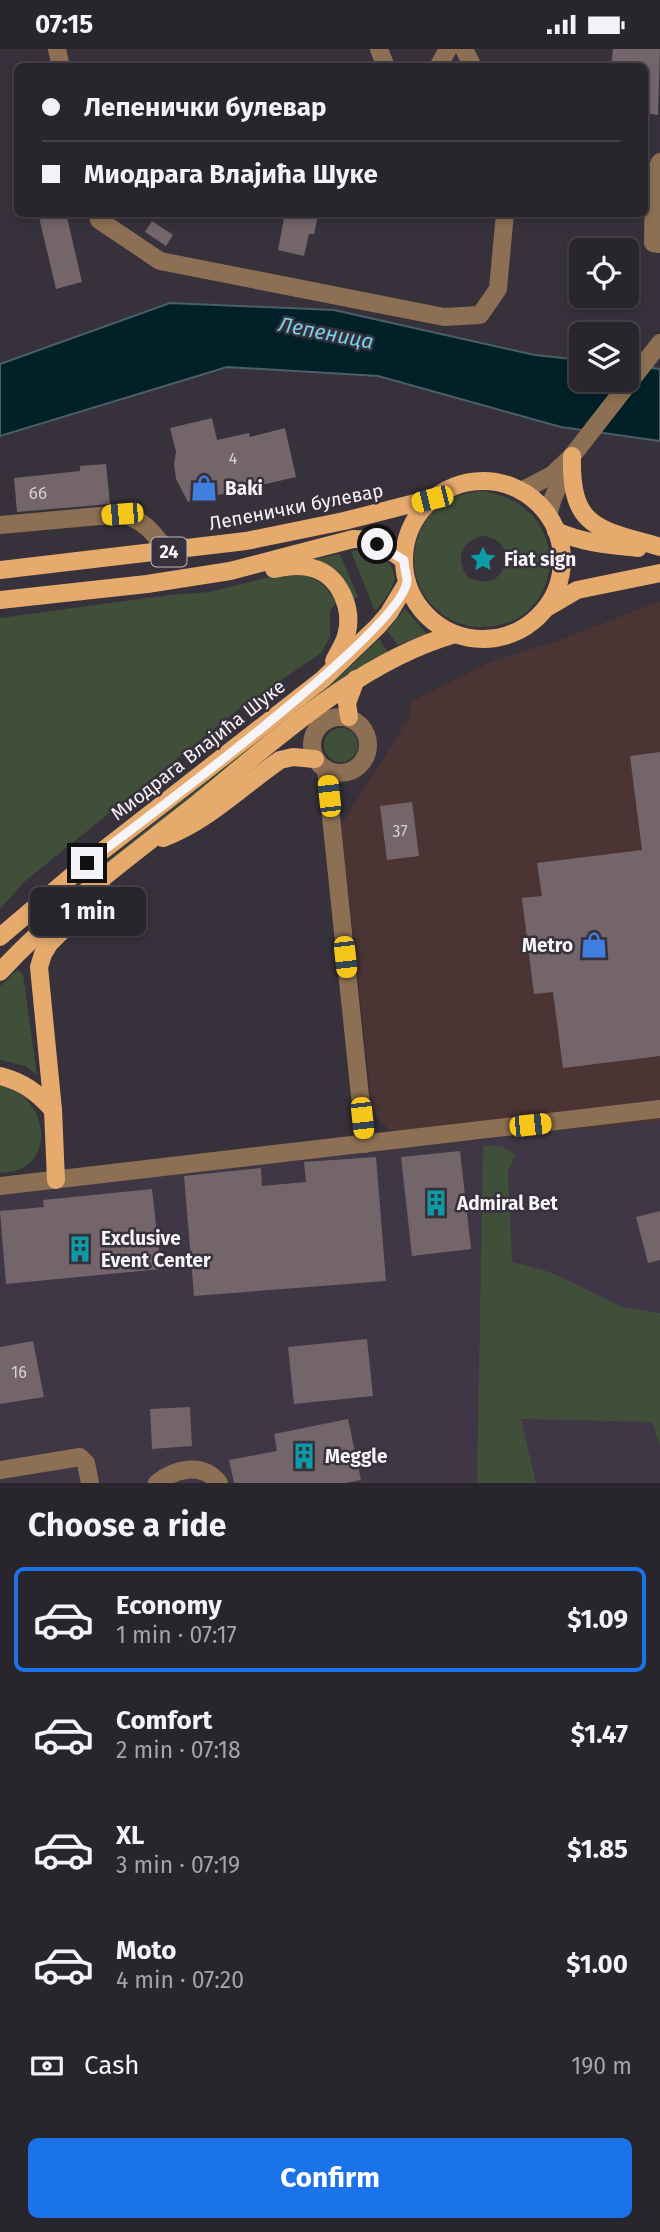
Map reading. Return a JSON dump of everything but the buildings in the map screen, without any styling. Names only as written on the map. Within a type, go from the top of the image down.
[{"type":"main road","points":[[572,456],[573,492],[587,518],[607,531],[660,548]]},
{"type":"main road","name":"24","points":[[547,608],[528,625],[506,636],[481,639],[455,634],[424,613],[407,583],[404,560],[406,542],[413,523],[432,499],[446,490],[471,482],[497,482],[521,491],[536,502],[552,523]]},
{"type":"main road","name":"Лепенички булевар","points":[[0,570],[246,541],[432,499]]},
{"type":"main road","points":[[552,523],[588,542],[660,548]]},
{"type":"main road","points":[[547,608],[561,571],[562,550],[552,523]]},
{"type":"main road","name":"24","points":[[0,600],[147,584],[230,571],[353,539],[370,541],[404,560]]},
{"type":"main road","points":[[230,571],[311,567],[324,573],[336,585],[347,607],[348,627],[339,652],[323,679]]},
{"type":"main road","points":[[547,608],[577,590],[660,573]]},
{"type":"main road","name":"Миодрага Влајића Шуке","points":[[0,937],[87,863],[323,679],[378,626],[407,583]]},
{"type":"main road","name":"24","points":[[0,972],[51,920],[356,679],[432,641],[455,634]]},
{"type":"main road","points":[[349,717],[347,703],[356,679]]},
{"type":"main road","points":[[146,844],[184,830],[280,760],[293,757],[321,764]]},
{"type":"main road","points":[[56,1179],[53,1110],[39,978],[40,960],[49,944],[110,883],[123,862]]},
{"type":"main road","points":[[0,1076],[23,1083],[53,1110]]},
{"type":"street","points":[[660,162],[654,176],[653,243],[660,244]]},
{"type":"street","points":[[98,217],[160,261],[444,317],[480,315],[498,289],[505,217]]},
{"type":"street","points":[[521,491],[552,475],[572,456],[659,345]]},
{"type":"street","points":[[552,523],[553,498],[572,456]]},
{"type":"street","points":[[0,525],[122,514],[137,518],[146,525],[168,552]]},
{"type":"street","points":[[321,764],[345,773],[354,770],[366,756],[369,747],[364,729],[349,717],[330,718],[321,723],[312,740],[321,764],[365,1144]]},
{"type":"street","points":[[0,1186],[660,1109]]},
{"type":"street","points":[[0,1471],[80,1457],[86,1463],[90,1483]]},
{"type":"street","points":[[157,1483],[177,1471],[195,1468],[213,1475],[219,1483]]},
{"type":"shaded area","name":"Metro","points":[[660,602],[660,1124],[514,1140],[481,1126],[398,1132],[388,1128],[380,1122],[372,1107],[341,825],[411,715],[410,702],[493,661],[560,640]]},
{"type":"shaded area","points":[[660,1121],[660,1483],[0,1483],[0,1189]]},
{"type":"green space","points":[[478,491],[510,499],[533,516],[546,538],[550,562],[545,587],[532,607],[510,622],[474,627],[447,617],[430,603],[416,577],[414,562],[419,534],[435,510],[451,499]],"holes":[[[481,536],[494,539],[502,546],[506,555],[500,574],[492,580],[481,581],[468,577],[461,559],[464,547]]]},
{"type":"green space","points":[[351,551],[374,552],[392,568],[392,588],[375,611]]},
{"type":"green space","points":[[340,554],[358,597],[353,599],[330,567],[315,559]]},
{"type":"green space","points":[[285,573],[315,580],[327,589],[336,603],[330,611],[330,637],[321,653],[235,712],[25,881],[0,909],[0,618],[209,592]]},
{"type":"green space","points":[[405,609],[427,634],[398,645],[387,631]]},
{"type":"green space","points":[[379,639],[388,652],[344,677],[54,908],[52,905],[342,674]]},
{"type":"green space","points":[[341,728],[353,733],[358,745],[353,757],[341,762],[329,757],[324,745],[329,733]]},
{"type":"green space","points":[[17,970],[23,974],[37,1075],[25,1066],[0,1060],[0,986]]},
{"type":"green space","points":[[0,1086],[15,1091],[27,1100],[36,1112],[41,1140],[38,1153],[30,1163],[15,1171],[0,1173]]},
{"type":"green space","points":[[483,1146],[501,1146],[516,1155],[508,1170],[512,1262],[550,1272],[623,1307],[660,1313],[660,1445],[652,1422],[521,1419],[536,1483],[477,1483]]},
{"type":"water","name":"Лепеница","points":[[170,303],[334,310],[535,355],[569,359],[569,392],[639,392],[639,366],[660,369],[660,441],[561,427],[378,376],[227,367],[0,436],[0,364]]},
{"type":"place","name":"Baki","points":[[204,488]]},
{"type":"place","name":"Fiat sign","points":[[483,559]]},
{"type":"place","name":"Metro","points":[[594,945]]},
{"type":"place","name":"Admiral Bet","points":[[436,1203]]},
{"type":"place","name":"Exclusive Event Center","points":[[80,1249]]},
{"type":"place","name":"Meggle","points":[[304,1456]]},
{"type":"route","points":[[87,863],[323,679],[378,626],[407,583],[404,560],[377,544]]}]
